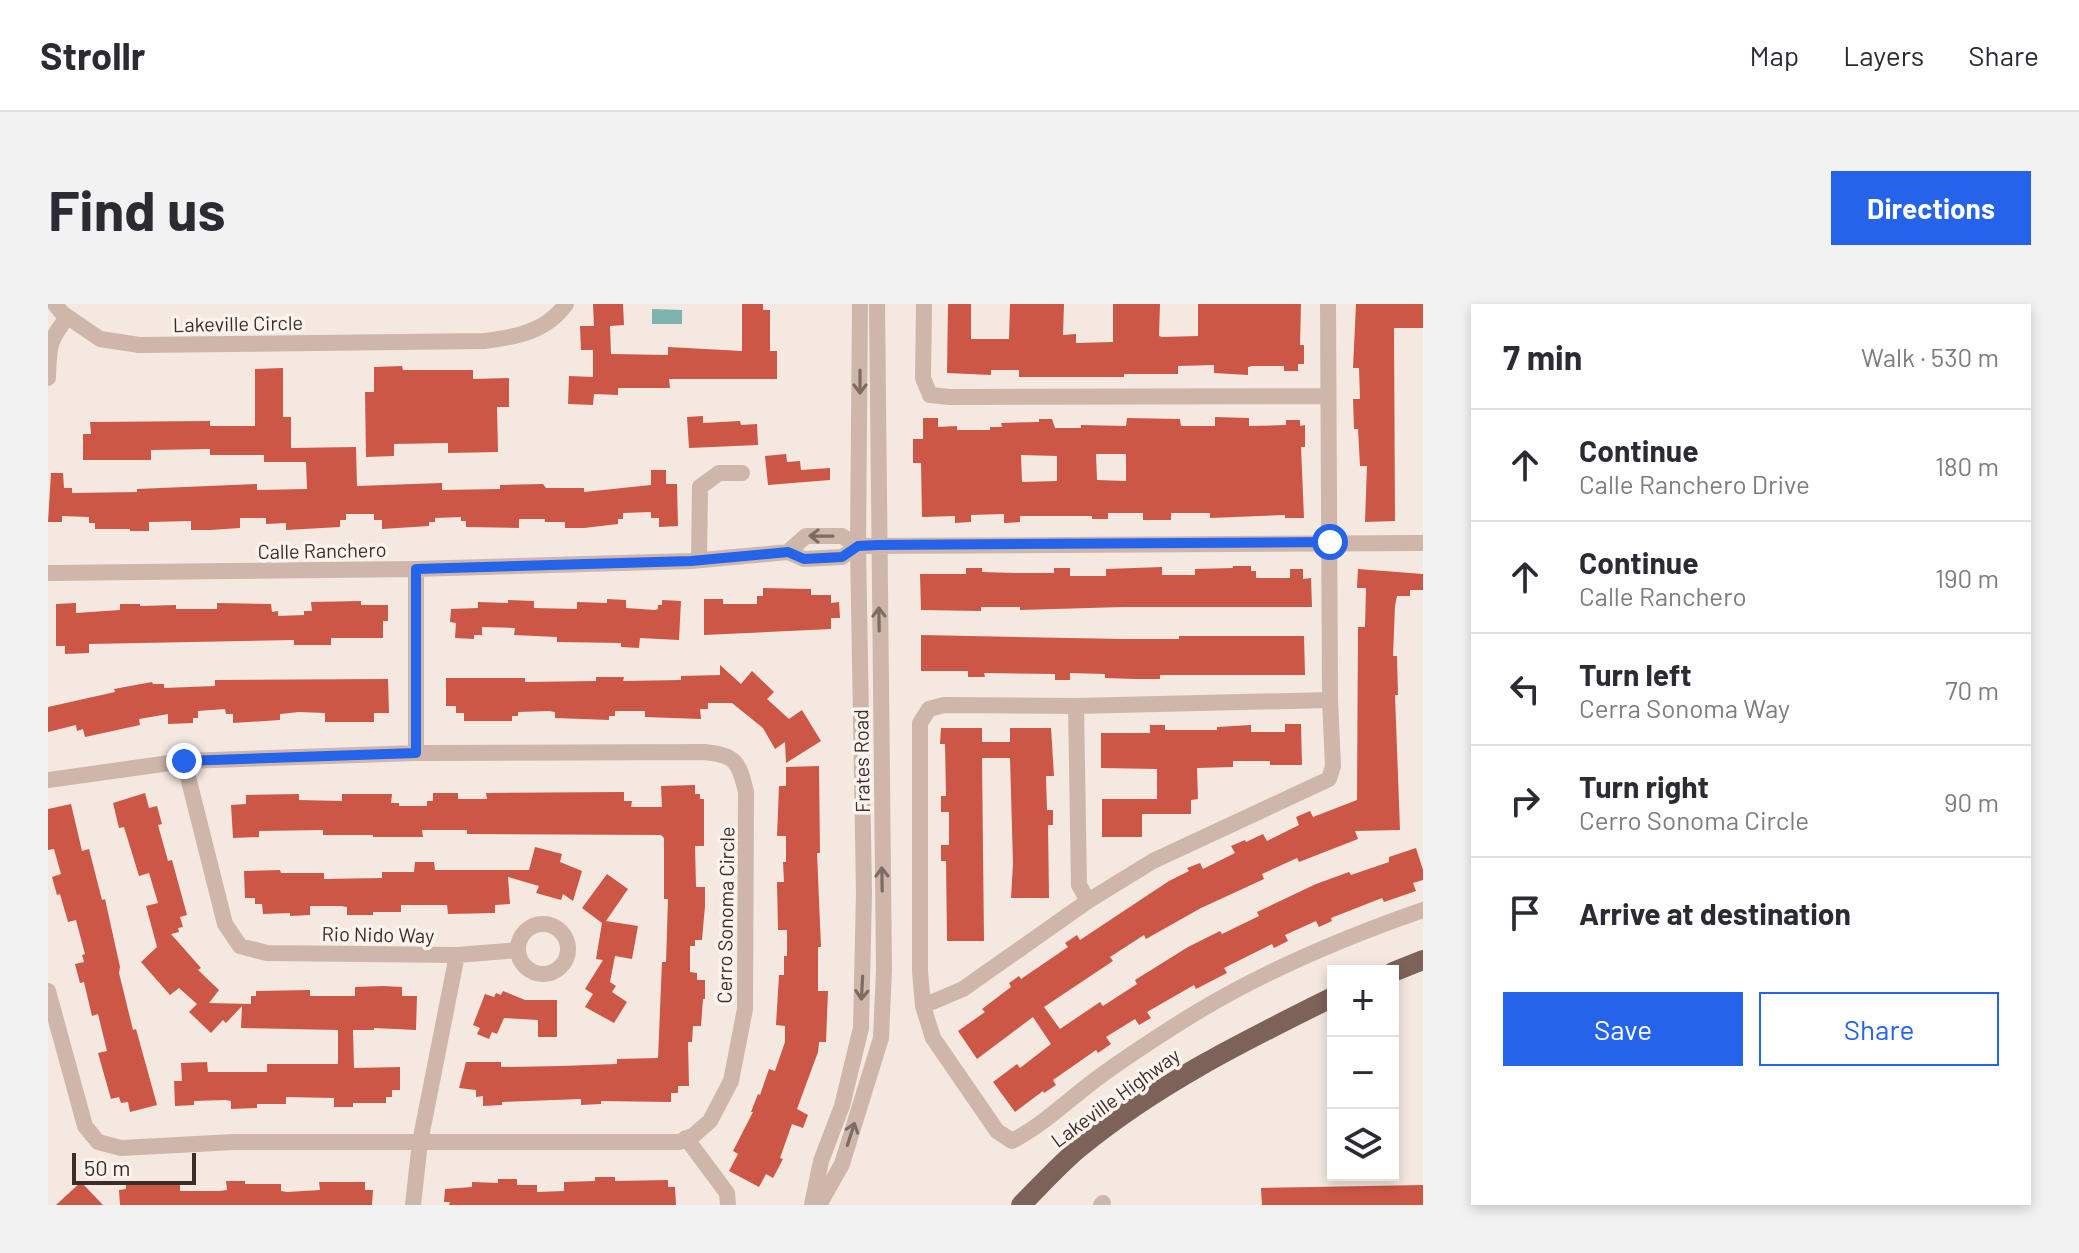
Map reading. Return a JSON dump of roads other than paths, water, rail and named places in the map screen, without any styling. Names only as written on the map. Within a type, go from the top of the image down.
[{"type":"main road","points":[[1399,970],[1423,960]]},
{"type":"main road","name":"Lakeville Highway","points":[[1021,1205],[1078,1149],[1165,1086],[1243,1041],[1327,1000]]},
{"type":"street","name":"Lakeville Circle","points":[[55,304],[100,339],[139,345],[484,341],[541,329],[566,304]]},
{"type":"street","name":"Frates Road","points":[[812,1205],[821,1161],[842,1106],[861,1028],[864,892],[858,546],[860,304]]},
{"type":"street","name":"Frates Road","points":[[819,1205],[842,1164],[881,1038],[884,969],[877,545],[877,304]]},
{"type":"street","points":[[924,304],[923,378],[930,395],[1327,396]]},
{"type":"street","points":[[923,1006],[963,989],[1088,901],[1153,861],[1329,779],[1333,766],[1328,304]]},
{"type":"street","points":[[48,378],[53,335],[68,317]]},
{"type":"street","points":[[699,560],[700,487],[719,473],[742,473]]},
{"type":"street","name":"Calle Ranchero","points":[[48,573],[416,569],[699,560],[788,552],[806,536],[842,536],[858,546],[1423,543]]},
{"type":"street","points":[[416,569],[416,753]]},
{"type":"street","points":[[1330,700],[1076,706],[944,705],[929,709],[920,723],[920,971],[923,1006],[933,1038],[997,1131],[1012,1141],[1033,1130],[1096,1079],[1173,1027],[1240,988],[1321,949],[1423,910]]},
{"type":"street","points":[[1076,706],[1079,885],[1088,901]]},
{"type":"street","name":"Cerro Sonoma Circle","points":[[48,780],[184,761],[416,753],[726,754],[740,767],[746,792],[745,1009],[731,1081],[710,1121],[686,1138]]},
{"type":"street","name":"Rio Nido Way","points":[[184,761],[225,924],[240,946],[267,953],[457,955],[420,1142],[413,1205]]},
{"type":"street","points":[[457,955],[518,950]]},
{"type":"street","points":[[48,991],[85,1126],[98,1142],[121,1148],[234,1142],[679,1142],[686,1138],[727,1193],[728,1205]]},
{"type":"water","points":[[652,309],[682,310],[682,324],[652,324]]}]
